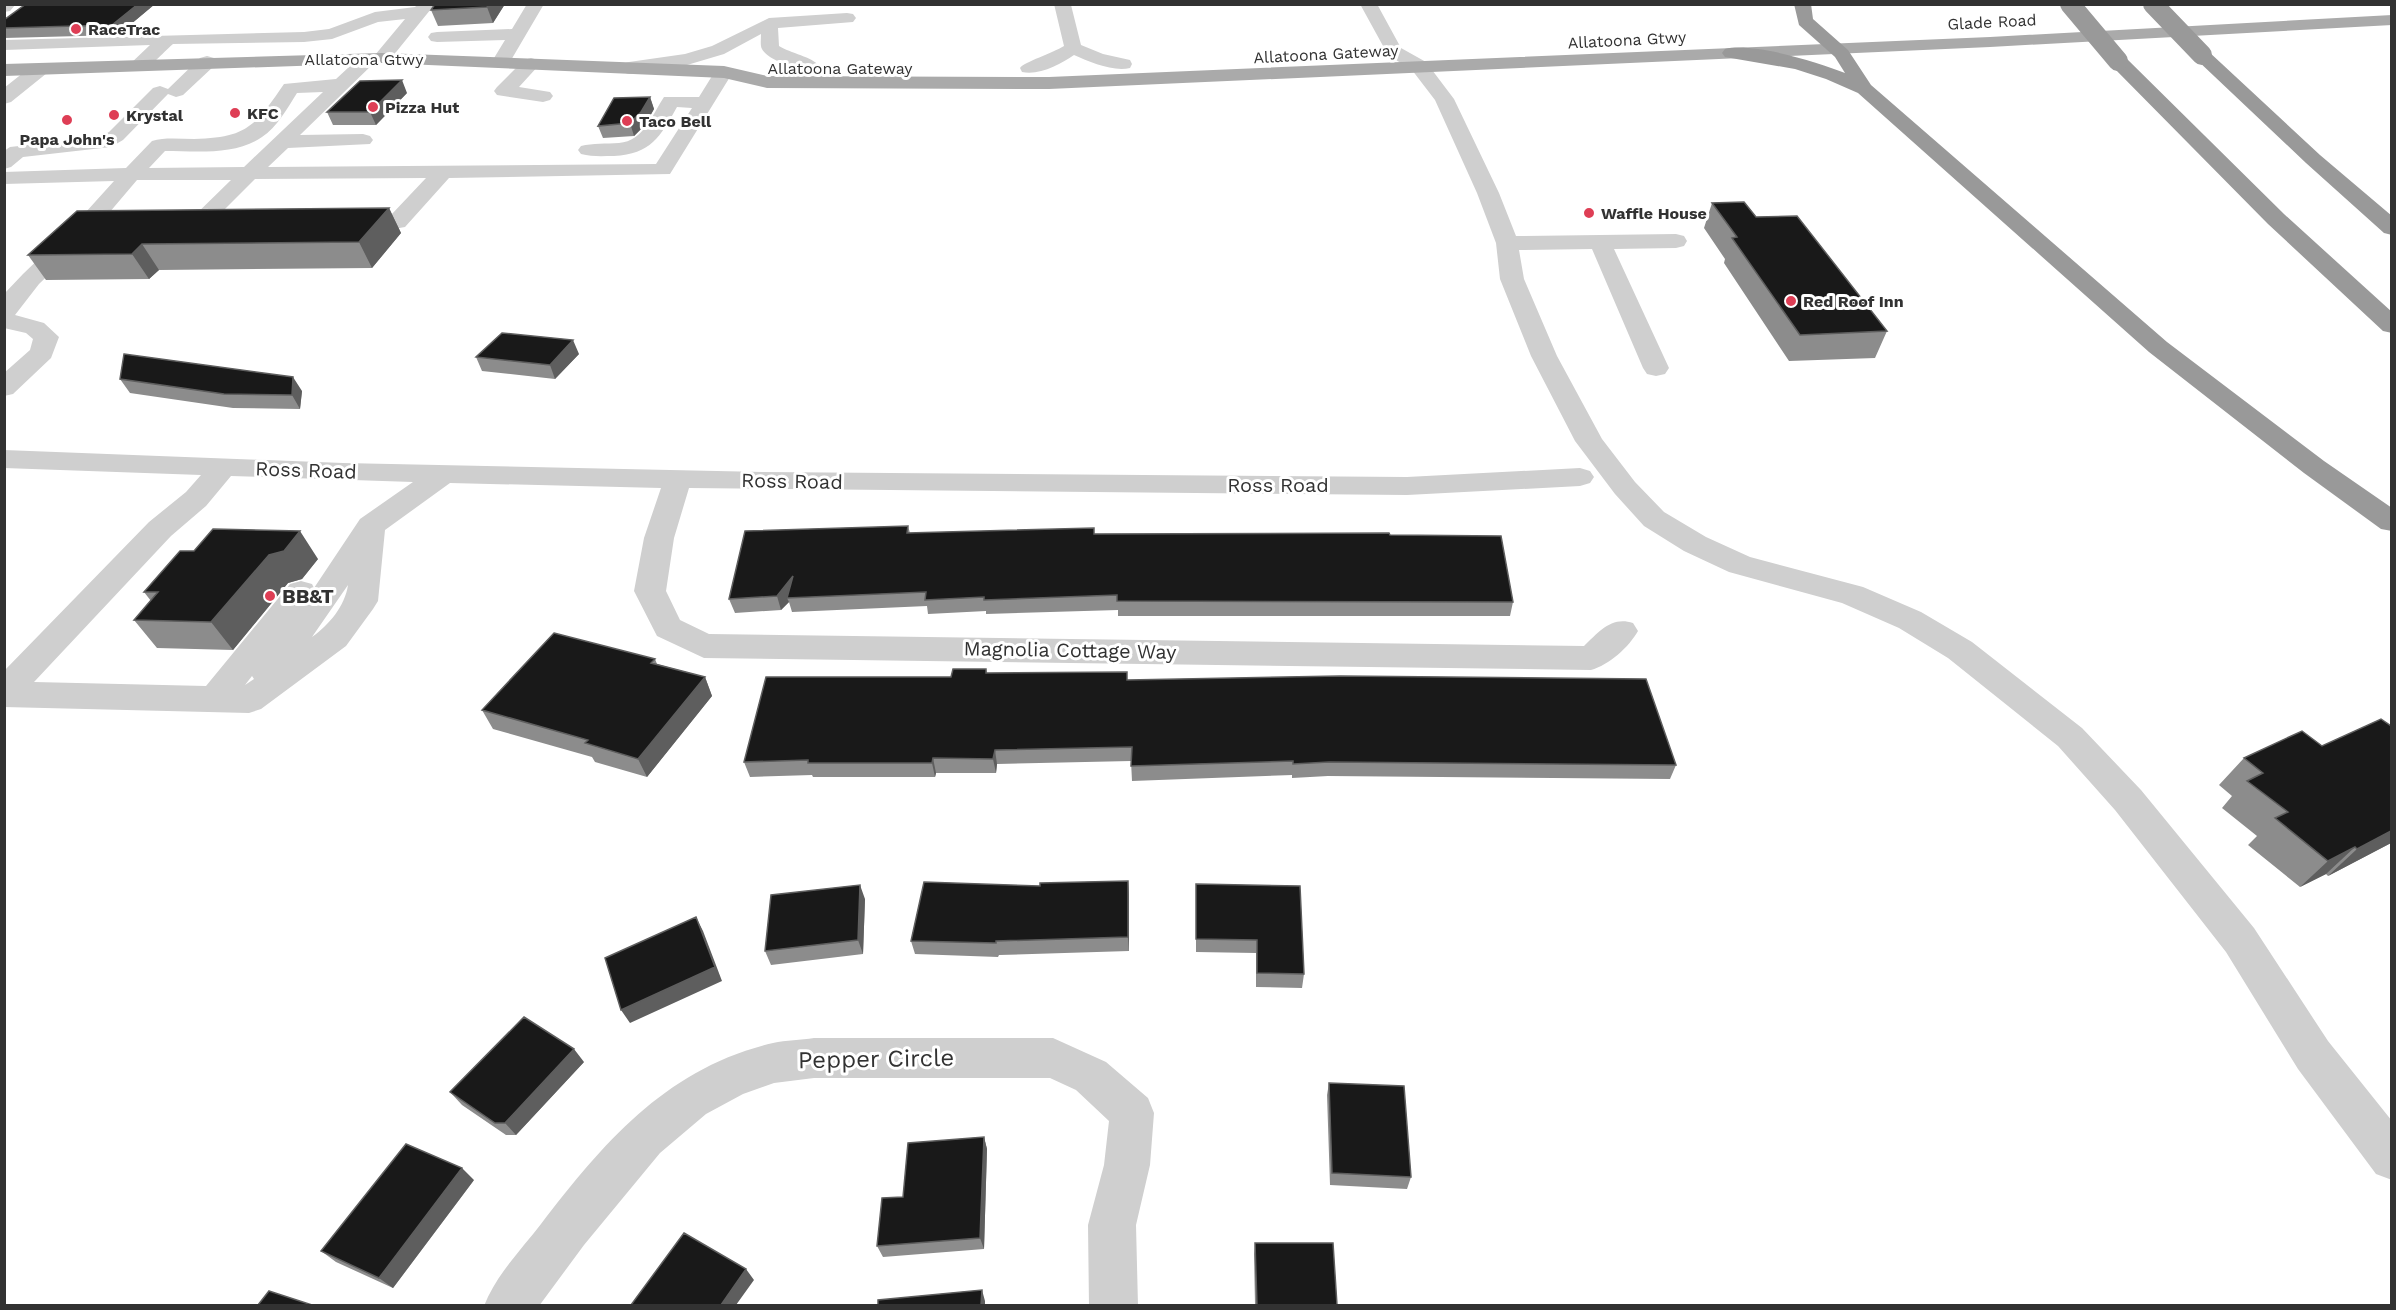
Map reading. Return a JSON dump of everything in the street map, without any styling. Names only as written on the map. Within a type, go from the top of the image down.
[{"type":"highway","points":[[1802,4],[1805,21],[1815,32],[1837,39],[1865,89]]},
{"type":"highway","points":[[2070,4],[2118,61],[2276,219],[2391,326]]},
{"type":"highway","points":[[2153,4],[2202,55],[2391,228]]},
{"type":"highway","points":[[1730,42],[1836,74],[1865,89],[2158,347],[2314,467],[2391,522]]},
{"type":"main road","points":[[2135,15],[2180,12]]},
{"type":"main road","name":"Glade Road","points":[[2055,19],[2101,16]]},
{"type":"main road","name":"Glade Road","points":[[1837,39],[2391,20]]},
{"type":"main road","points":[[1792,33],[1815,32]]},
{"type":"main road","name":"Allatoona Gtwy","points":[[1438,49],[1700,37]]},
{"type":"main road","name":"Allatoona Gateway","points":[[724,72],[767,82],[1049,83],[1419,66],[1730,42],[1837,39]]},
{"type":"main road","name":"Allatoona Gateway","points":[[724,72],[775,65],[1029,68],[1438,49]]},
{"type":"main road","name":"Allatoona Gtwy","points":[[4,70],[375,58],[724,72]]},
{"type":"street","points":[[500,63],[536,4]]},
{"type":"street","points":[[1368,4],[1394,51],[1419,66],[1443,99],[1488,193],[1507,243],[1512,279],[1559,388],[1589,441],[1639,504],[1672,532],[1715,555],[1740,565],[1852,595],[1910,620],[1960,651],[2070,736],[2128,800],[2240,940],[2313,1055],[2391,1158]]},
{"type":"street","points":[[1062,5],[1072,48]]},
{"type":"street","points":[[4,45],[332,34],[375,18],[423,8]]},
{"type":"street","points":[[231,223],[186,224],[250,172],[339,85],[375,58],[423,8]]},
{"type":"street","points":[[629,68],[687,59],[718,50],[769,23],[847,18]]},
{"type":"street","points":[[769,23],[770,48],[783,57],[810,66]]},
{"type":"street","points":[[438,37],[518,34]]},
{"type":"street","points":[[138,65],[168,39]]},
{"type":"street","points":[[1072,48],[1096,58],[1123,64]]},
{"type":"street","points":[[1029,68],[1056,59],[1072,48]]},
{"type":"street","points":[[200,91],[176,91],[207,62]]},
{"type":"street","points":[[531,64],[504,91],[543,96]]},
{"type":"street","points":[[4,98],[40,69]]},
{"type":"street","points":[[4,178],[250,172],[442,173],[663,170],[724,72]]},
{"type":"street","points":[[4,313],[15,295],[86,225],[130,174],[159,145],[230,142],[255,134],[291,88],[339,85]]},
{"type":"street","points":[[11,157],[104,143],[116,136],[160,92]]},
{"type":"street","points":[[564,150],[610,150],[637,147],[650,138],[671,101],[706,103]]},
{"type":"street","points":[[280,142],[363,140]]},
{"type":"street","points":[[466,172],[479,153],[532,151]]},
{"type":"street","points":[[332,222],[397,222],[442,173]]},
{"type":"street","points":[[86,225],[120,224]]},
{"type":"street","points":[[1600,242],[1656,368]]},
{"type":"street","points":[[1507,243],[1676,242]]},
{"type":"street","points":[[4,320],[35,328],[46,337],[42,353],[4,388]]},
{"type":"street","name":"Ross Road","points":[[4,459],[223,468],[678,479],[1407,486],[1580,477]]},
{"type":"street","points":[[4,693],[160,529],[196,499],[223,468]]},
{"type":"street","points":[[233,699],[293,626],[362,525],[444,474]]},
{"type":"street","name":"Magnolia Cottage Way","points":[[678,479],[659,538],[650,591],[668,628],[704,646],[1591,658],[1622,631]]},
{"type":"street","points":[[4,693],[233,699],[334,638],[362,601],[362,525]]},
{"type":"street","name":"Pepper Circle","points":[[508,1305],[567,1228],[644,1137],[690,1099],[732,1077],[774,1063],[814,1058],[934,1057],[1053,1058],[1091,1076],[1132,1113],[1127,1165],[1112,1225],[1114,1305]]},
{"type":"building","points":[[26,4],[138,4],[112,25],[4,28],[4,20]]},
{"type":"building","points":[[435,4],[489,4],[487,7],[431,10]]},
{"type":"building","points":[[402,80],[370,112],[327,112],[360,81]]},
{"type":"building","points":[[650,97],[641,112],[630,123],[598,126],[614,98]]},
{"type":"building","points":[[1744,202],[1756,217],[1797,216],[1887,331],[1800,335],[1732,238],[1737,237],[1712,203]]},
{"type":"building","points":[[389,208],[359,242],[142,244],[132,254],[28,255],[77,211]]},
{"type":"building","points":[[502,333],[573,340],[550,365],[476,357]]},
{"type":"building","points":[[124,354],[293,377],[292,395],[224,394],[120,379]]},
{"type":"building","points":[[908,526],[907,533],[1094,528],[1094,534],[1389,533],[1390,535],[1501,536],[1513,602],[1117,601],[1117,595],[925,600],[926,592],[787,598],[793,576],[777,596],[729,599],[745,531]]},
{"type":"building","points":[[213,529],[300,531],[284,551],[269,555],[211,622],[134,620],[158,592],[144,592],[180,551],[194,551]]},
{"type":"building","points":[[554,633],[655,659],[651,663],[705,677],[638,759],[585,743],[588,740],[482,710]]},
{"type":"building","points":[[953,669],[986,669],[986,673],[1127,672],[1127,680],[1340,676],[1646,679],[1676,765],[1329,762],[1293,764],[1293,761],[1131,766],[1132,747],[995,750],[993,759],[933,758],[932,763],[808,763],[808,760],[744,762],[766,677],[951,677]]},
{"type":"building","points":[[2381,719],[2391,726],[2391,831],[2328,861],[2275,818],[2288,812],[2247,781],[2263,773],[2244,758],[2302,731],[2322,746]]},
{"type":"building","points":[[1128,881],[1128,937],[996,941],[996,943],[911,941],[924,882],[1040,886],[1040,883]]},
{"type":"building","points":[[1196,884],[1300,886],[1304,974],[1257,973],[1257,940],[1196,939]]},
{"type":"building","points":[[860,885],[858,940],[765,951],[771,895]]},
{"type":"building","points":[[696,917],[715,967],[621,1010],[605,958]]},
{"type":"building","points":[[524,1017],[574,1049],[505,1123],[495,1123],[450,1092]]},
{"type":"building","points":[[1329,1083],[1404,1086],[1411,1177],[1332,1173]]},
{"type":"building","points":[[984,1137],[980,1238],[877,1246],[882,1198],[903,1197],[908,1143]]},
{"type":"building","points":[[406,1144],[462,1168],[379,1278],[321,1251]]},
{"type":"building","points":[[684,1233],[746,1269],[721,1305],[631,1305]]},
{"type":"building","points":[[1255,1243],[1333,1243],[1337,1305],[1257,1305]]},
{"type":"building","points":[[982,1290],[981,1305],[878,1305],[878,1300]]},
{"type":"building","points":[[269,1291],[312,1305],[258,1305]]},
{"type":"place","name":"RaceTrac","points":[[76,29]]},
{"type":"place","name":"Pizza Hut","points":[[373,107]]},
{"type":"place","name":"KFC","points":[[235,113]]},
{"type":"place","name":"Krystal","points":[[114,115]]},
{"type":"place","name":"Papa John's","points":[[67,120]]},
{"type":"place","name":"Taco Bell","points":[[627,121]]},
{"type":"place","name":"Waffle House","points":[[1589,213]]},
{"type":"place","name":"Red Roof Inn","points":[[1791,301]]},
{"type":"place","name":"BB&T","points":[[270,596]]}]
